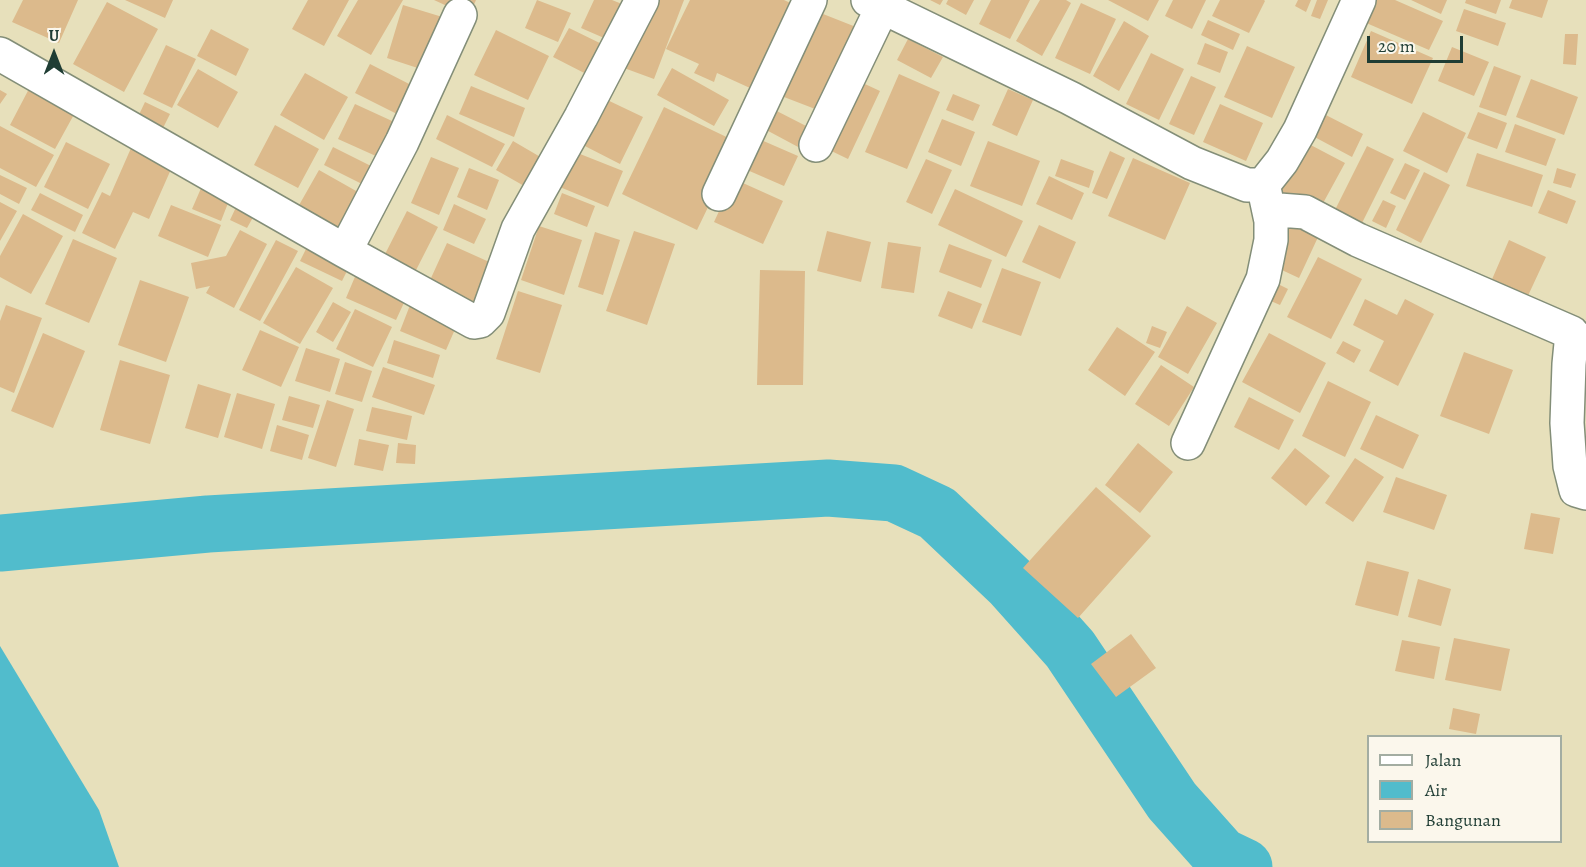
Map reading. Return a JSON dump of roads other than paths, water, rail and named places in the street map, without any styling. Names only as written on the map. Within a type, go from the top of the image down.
[{"type":"street","points":[[0,54],[474,322],[480,321],[488,313],[518,229],[581,117],[642,0]]},
{"type":"street","points":[[719,194],[810,0]]},
{"type":"street","points":[[1188,443],[1263,279],[1271,240],[1266,200],[1282,161],[1300,130],[1359,0]]},
{"type":"street","points":[[816,145],[875,4],[1070,98],[1192,163],[1247,185],[1279,210],[1305,212],[1359,240],[1572,333],[1568,423],[1570,465],[1576,490],[1586,493]]},
{"type":"street","points":[[345,251],[410,124],[460,15]]},
{"type":"water","points":[[0,646],[99,810],[119,867],[0,867]]},
{"type":"waterway","points":[[0,543],[208,524],[828,488],[894,493],[937,513],[1011,583],[1070,649],[1172,801],[1221,856],[1244,867]]}]
